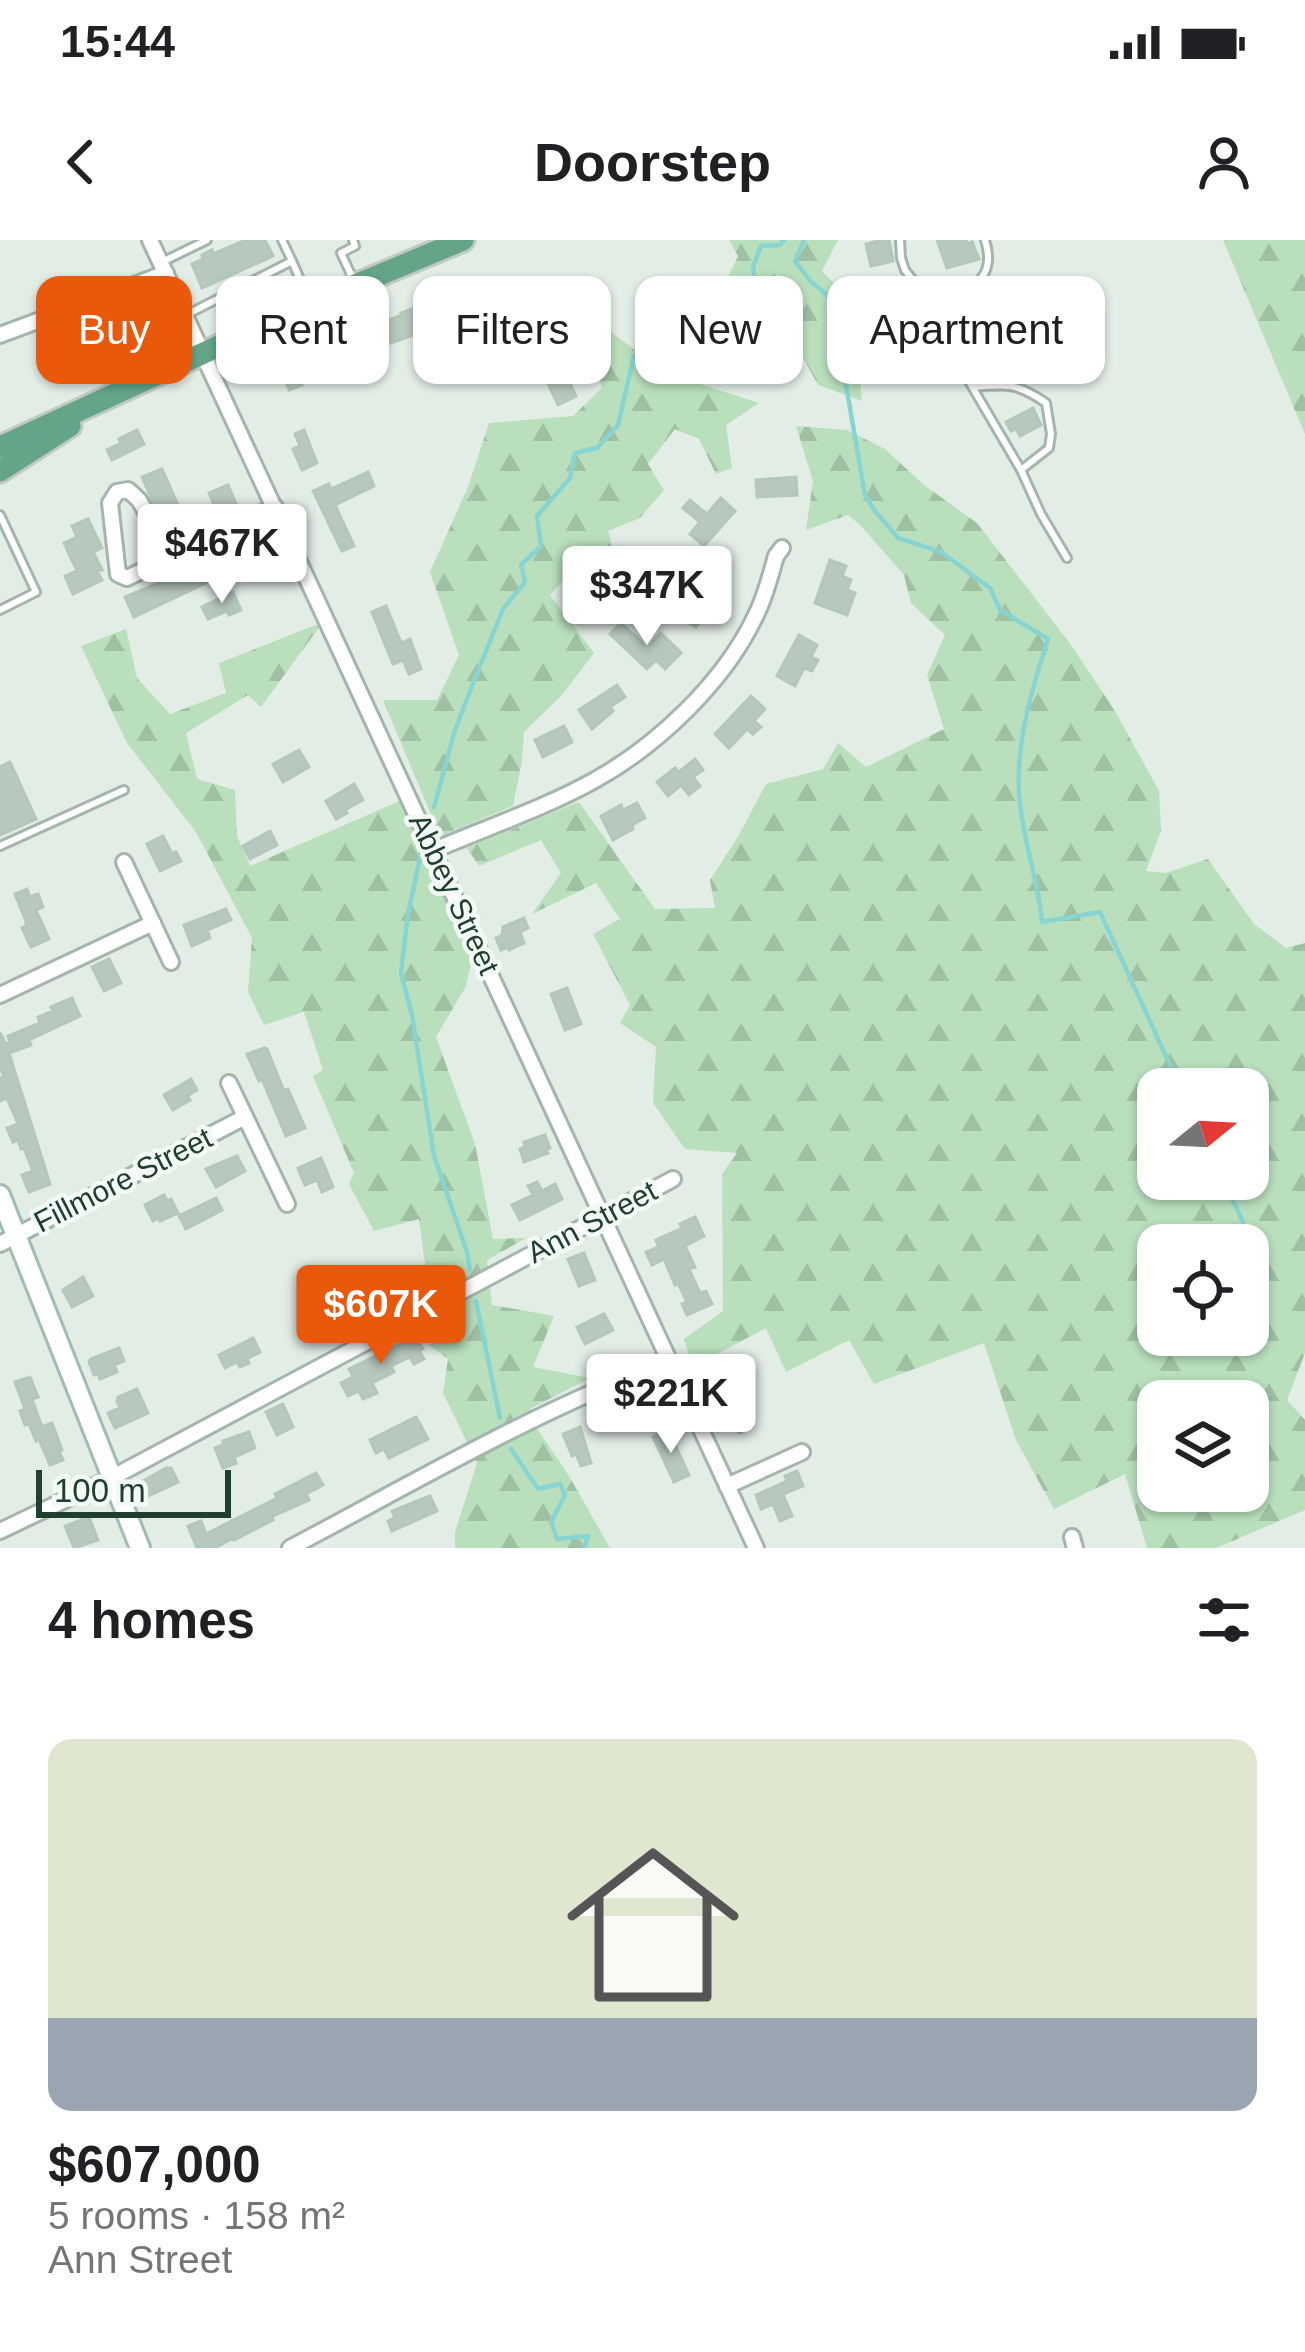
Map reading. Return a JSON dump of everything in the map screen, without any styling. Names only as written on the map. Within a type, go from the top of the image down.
[{"type":"main road","points":[[375,276],[463,240]]},
{"type":"main road","points":[[0,447],[216,347]]},
{"type":"main road","points":[[0,471],[104,399]]},
{"type":"main road","points":[[0,1195],[8,1240],[140,1548]]},
{"type":"street","name":"Abbey Street","points":[[150,240],[168,276]]},
{"type":"street","points":[[0,335],[164,268]]},
{"type":"street","name":"Abbey Street","points":[[192,327],[757,1548]]},
{"type":"street","points":[[165,559],[139,500],[128,490],[117,492],[110,503],[118,574],[128,578],[275,507]]},
{"type":"street","points":[[434,850],[572,792],[650,743],[736,652],[758,614],[782,548]]},
{"type":"street","points":[[124,862],[171,962]]},
{"type":"street","points":[[0,995],[153,923]]},
{"type":"street","points":[[229,1083],[287,1204]]},
{"type":"street","name":"Fillmore Street","points":[[8,1240],[245,1117]]},
{"type":"street","name":"Ann Street","points":[[0,1531],[113,1477],[673,1179]]},
{"type":"street","points":[[290,1548],[536,1418],[669,1361]]},
{"type":"street","points":[[728,1486],[802,1452]]},
{"type":"lane","points":[[164,268],[207,240]]},
{"type":"lane","points":[[282,240],[298,276]]},
{"type":"lane","points":[[352,276],[341,253],[356,246],[353,240]]},
{"type":"lane","points":[[900,240],[901,258],[910,276]]},
{"type":"lane","points":[[984,276],[990,258],[985,240]]},
{"type":"lane","points":[[192,311],[292,261]]},
{"type":"lane","points":[[970,384],[1022,470],[1066,559]]},
{"type":"lane","points":[[972,387],[1006,384],[1046,404],[1049,448],[1022,470]]},
{"type":"lane","points":[[0,514],[36,592],[0,610]]},
{"type":"lane","points":[[0,846],[124,790]]},
{"type":"green space","points":[[729,240],[838,240],[822,271],[827,276],[827,384],[860,384],[862,401],[818,385],[803,358],[803,276],[729,276],[738,256]]},
{"type":"green space","points":[[1223,240],[1305,240],[1305,434]]},
{"type":"green space","points":[[611,332],[635,350],[635,384],[700,384],[759,403],[726,425],[732,468],[716,474],[699,439],[675,429],[648,464],[664,490],[640,518],[608,531],[617,564],[611,583],[584,558],[550,595],[594,653],[562,695],[524,732],[513,806],[440,836],[383,700],[437,700],[459,655],[430,572],[468,487],[489,423],[573,416],[601,384],[611,384]]},
{"type":"green space","points":[[796,426],[847,430],[885,449],[924,485],[977,523],[1069,642],[1115,711],[1159,791],[1161,831],[1146,871],[1166,873],[1208,859],[1254,924],[1286,948],[1305,943],[1305,1353],[1287,1400],[1305,1420],[1305,1510],[1216,1548],[1147,1548],[1125,1474],[1054,1509],[1016,1440],[984,1343],[874,1384],[849,1340],[786,1372],[766,1328],[693,1367],[684,1339],[723,1311],[722,1174],[737,1153],[685,1149],[653,1103],[656,1047],[620,1023],[630,1005],[593,934],[620,919],[596,883],[532,914],[561,873],[541,840],[479,866],[467,848],[579,802],[655,909],[715,908],[710,880],[766,784],[823,769],[838,743],[866,767],[944,729],[927,675],[945,635],[911,603],[904,575],[848,515],[806,530],[813,481]]},
{"type":"green space","points":[[323,622],[261,707],[248,695],[186,733],[197,779],[235,790],[237,836],[250,866],[402,800],[473,957],[465,988],[436,1037],[475,1144],[493,1239],[526,1238],[487,1260],[492,1305],[554,1316],[533,1367],[590,1378],[530,1409],[610,1548],[455,1548],[455,1532],[477,1463],[443,1393],[448,1359],[430,1346],[419,1219],[374,1231],[349,1184],[354,1173],[313,1076],[323,1070],[304,1012],[264,1025],[248,992],[252,938],[196,832],[127,743],[81,646],[126,629],[137,678],[170,714],[226,693],[219,663]]},
{"type":"building","points":[[246,240],[265,240],[273,256],[229,276],[216,276],[216,282],[202,288],[192,264],[212,250],[213,254]]},
{"type":"building","points":[[889,240],[893,261],[871,266],[866,244]]},
{"type":"building","points":[[937,240],[972,242],[979,259],[947,268]]},
{"type":"building","points":[[413,308],[413,335],[391,343],[389,320]]},
{"type":"building","points":[[548,384],[570,384],[576,396],[558,405]]},
{"type":"building","points":[[1033,408],[1041,425],[1020,436],[1016,429],[1011,431],[1006,422]]},
{"type":"building","points":[[137,430],[144,444],[112,460],[107,450]]},
{"type":"building","points":[[304,430],[317,463],[302,470],[293,449],[300,446],[295,434]]},
{"type":"building","points":[[162,469],[190,532],[170,540],[142,477]]},
{"type":"building","points":[[368,472],[374,486],[335,505],[354,546],[342,551],[313,491],[329,484],[331,489]]},
{"type":"building","points":[[796,477],[797,495],[757,497],[756,480]]},
{"type":"building","points":[[228,485],[238,508],[219,516],[209,493]]},
{"type":"building","points":[[721,498],[735,511],[704,546],[690,534],[700,522],[683,508],[690,500],[707,514]]},
{"type":"building","points":[[88,519],[102,548],[93,552],[102,580],[73,594],[65,576],[77,571],[64,543],[77,537],[72,526]]},
{"type":"building","points":[[253,539],[263,561],[243,570],[234,547]]},
{"type":"building","points":[[830,560],[846,566],[842,576],[851,580],[847,590],[855,593],[847,615],[815,603]]},
{"type":"building","points":[[207,563],[214,579],[134,617],[125,597]]},
{"type":"building","points":[[668,582],[691,596],[696,587],[703,591],[708,582],[722,590],[696,627],[678,616],[686,605],[663,590]]},
{"type":"building","points":[[233,592],[241,610],[208,619],[202,607]]},
{"type":"building","points":[[386,606],[402,643],[410,639],[421,669],[409,674],[403,660],[393,664],[372,612]]},
{"type":"building","points":[[621,623],[647,647],[661,633],[681,653],[665,669],[656,660],[647,669],[610,634]]},
{"type":"building","points":[[799,635],[817,645],[811,657],[818,660],[812,671],[804,668],[795,686],[777,676]]},
{"type":"building","points":[[617,685],[625,697],[592,729],[579,710]]},
{"type":"building","points":[[751,696],[765,709],[754,721],[761,727],[753,734],[747,729],[729,748],[715,734]]},
{"type":"building","points":[[564,726],[572,742],[543,757],[535,740]]},
{"type":"building","points":[[299,750],[309,767],[283,782],[273,764]]},
{"type":"building","points":[[695,759],[703,770],[693,777],[700,786],[689,795],[681,785],[668,796],[657,782]]},
{"type":"building","points":[[10,762],[36,819],[0,835],[0,767]]},
{"type":"building","points":[[354,784],[363,800],[336,819],[326,801]]},
{"type":"building","points":[[637,803],[645,818],[613,840],[601,816]]},
{"type":"building","points":[[270,831],[277,845],[250,859],[243,846]]},
{"type":"building","points":[[163,836],[181,861],[160,871],[147,844]]},
{"type":"building","points":[[27,889],[30,897],[38,894],[43,907],[36,910],[49,939],[31,947],[15,894]]},
{"type":"building","points":[[226,909],[231,920],[207,930],[210,938],[192,946],[184,925]]},
{"type":"building","points":[[524,918],[528,928],[520,932],[524,943],[501,950],[496,938],[503,927]]},
{"type":"building","points":[[109,959],[121,983],[104,991],[92,967]]},
{"type":"building","points":[[567,988],[581,1024],[565,1030],[551,994]]},
{"type":"building","points":[[72,998],[80,1016],[9,1053],[50,1184],[29,1192],[22,1175],[33,1171],[24,1148],[18,1140],[13,1142],[7,1128],[18,1124],[7,1098],[0,1101],[0,1078],[4,1077],[0,1033],[6,1044],[8,1036],[40,1023],[38,1017]]},
{"type":"building","points":[[264,1048],[305,1128],[286,1136],[247,1054]]},
{"type":"building","points":[[191,1079],[197,1090],[173,1110],[164,1095]]},
{"type":"building","points":[[545,1135],[548,1153],[524,1162],[520,1149],[524,1142]]},
{"type":"building","points":[[237,1156],[245,1171],[216,1187],[206,1169]]},
{"type":"building","points":[[321,1158],[333,1187],[322,1192],[317,1180],[305,1185],[298,1168]]},
{"type":"building","points":[[537,1182],[542,1191],[555,1184],[562,1199],[520,1220],[512,1205],[533,1195],[528,1186]]},
{"type":"building","points":[[164,1195],[178,1213],[153,1221],[145,1205]]},
{"type":"building","points":[[216,1198],[222,1210],[186,1229],[179,1216]]},
{"type":"building","points":[[695,1217],[704,1236],[685,1246],[695,1267],[689,1269],[700,1293],[706,1291],[712,1304],[687,1315],[682,1304],[687,1302],[664,1259],[652,1265],[646,1252],[659,1247],[656,1240]]},
{"type":"building","points":[[584,1253],[595,1280],[579,1286],[568,1259]]},
{"type":"building","points":[[382,1273],[394,1297],[380,1303],[375,1291],[353,1302],[356,1307],[343,1314],[333,1294]]},
{"type":"building","points":[[83,1277],[93,1296],[72,1307],[63,1290]]},
{"type":"building","points":[[604,1314],[613,1330],[585,1344],[577,1327]]},
{"type":"building","points":[[414,1334],[424,1359],[414,1364],[410,1357],[391,1366],[394,1372],[372,1383],[377,1393],[363,1399],[359,1391],[348,1396],[341,1383],[353,1377],[349,1369]]},
{"type":"building","points":[[253,1338],[260,1352],[247,1359],[249,1363],[225,1368],[219,1355]]},
{"type":"building","points":[[119,1348],[124,1361],[114,1365],[117,1372],[100,1379],[94,1375],[91,1359]]},
{"type":"building","points":[[30,1377],[42,1427],[52,1423],[62,1450],[63,1460],[50,1465],[20,1411],[25,1409],[15,1382]]},
{"type":"building","points":[[722,1381],[735,1408],[747,1403],[752,1427],[739,1433],[719,1398],[710,1402],[704,1389]]},
{"type":"building","points":[[137,1389],[148,1413],[115,1428],[108,1413],[120,1408],[118,1397]]},
{"type":"building","points":[[283,1404],[293,1427],[277,1435],[266,1412]]},
{"type":"building","points":[[416,1417],[428,1439],[389,1458],[384,1449],[376,1453],[370,1440]]},
{"type":"building","points":[[580,1427],[591,1463],[581,1466],[563,1434]]},
{"type":"building","points":[[668,1430],[689,1475],[674,1482],[653,1437]]},
{"type":"building","points":[[249,1432],[255,1448],[223,1468],[215,1448]]},
{"type":"building","points":[[171,1468],[178,1482],[148,1496],[141,1482]]},
{"type":"building","points":[[797,1471],[803,1486],[783,1494],[792,1516],[780,1521],[773,1504],[761,1509],[756,1495]]},
{"type":"building","points":[[316,1473],[323,1485],[306,1494],[309,1500],[234,1540],[215,1548],[197,1548],[188,1526],[201,1521],[206,1534]]},
{"type":"building","points":[[430,1496],[437,1511],[392,1531],[388,1521],[395,1518],[392,1511]]},
{"type":"building","points":[[89,1517],[98,1540],[74,1548],[65,1526]]},
{"type":"waterway","points":[[434,807],[455,730],[503,609],[525,582],[521,565],[541,546],[537,516],[570,478],[575,453],[597,448],[618,425],[634,356],[706,317],[731,318],[748,306],[756,291],[753,267],[761,246],[780,245],[784,240]]},
{"type":"waterway","points":[[804,240],[795,261],[810,281],[844,309],[846,385],[865,495],[898,538],[941,552],[990,588],[1000,610],[1048,639],[1026,715],[1019,774],[1042,922],[1100,912],[1171,1068]]},
{"type":"waterway","points":[[421,853],[401,973],[434,1156],[470,1269]]},
{"type":"waterway","points":[[1233,1200],[1243,1222]]},
{"type":"waterway","points":[[476,1301],[500,1418]]},
{"type":"waterway","points":[[511,1449],[538,1489],[560,1484],[565,1495],[551,1522],[557,1539],[588,1536],[584,1548]]}]
